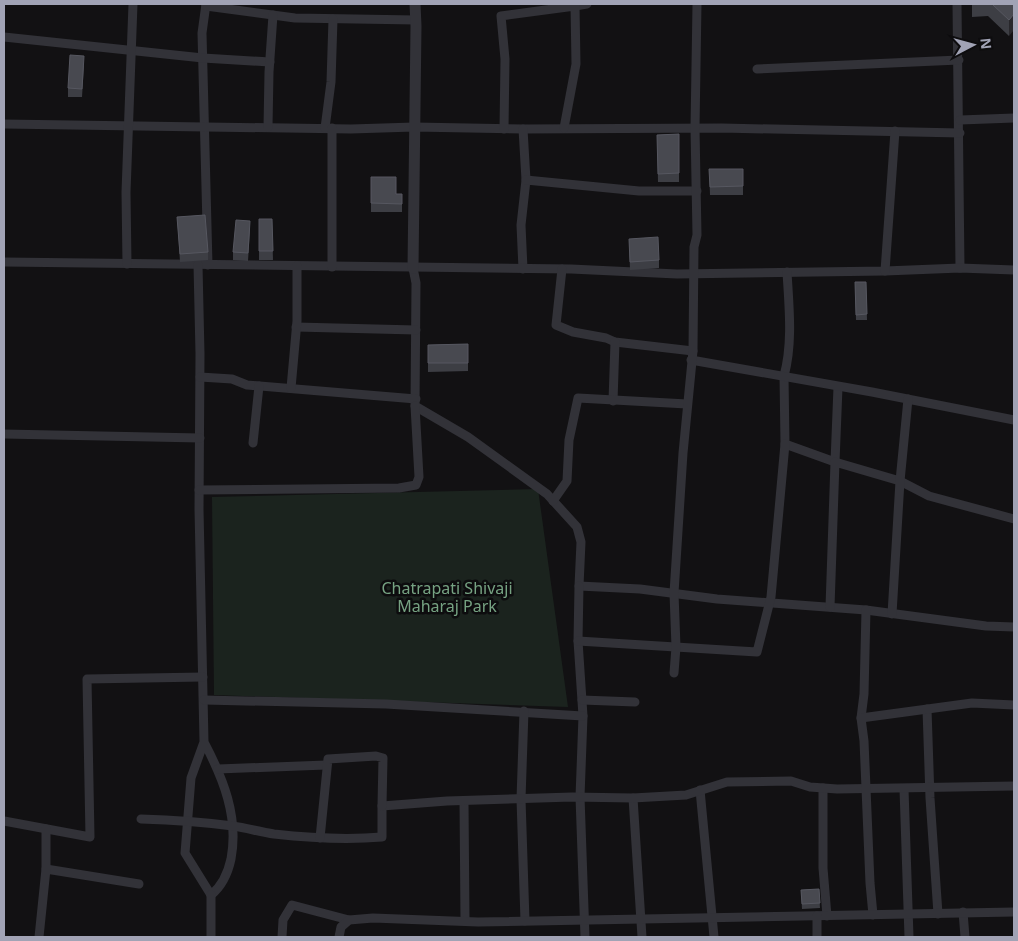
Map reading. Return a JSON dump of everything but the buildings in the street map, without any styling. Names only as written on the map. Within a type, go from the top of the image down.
[{"type":"street","points":[[128,264],[127,127],[133,4]]},
{"type":"street","points":[[199,490],[399,488],[416,485],[419,477],[416,403],[416,283],[413,268],[415,4]]},
{"type":"street","points":[[504,129],[505,59],[501,16],[587,4]]},
{"type":"street","points":[[674,673],[676,647],[674,593],[692,355],[694,247],[697,235],[695,128],[698,4]]},
{"type":"street","points":[[957,4],[960,120],[960,268]]},
{"type":"street","points":[[208,265],[202,33],[206,5],[296,18],[416,20]]},
{"type":"street","points":[[564,128],[576,64],[575,6]]},
{"type":"street","points":[[268,127],[273,15]]},
{"type":"street","points":[[332,267],[329,128],[333,19]]},
{"type":"street","points":[[4,37],[203,58],[270,62]]},
{"type":"street","points":[[757,69],[959,60]]},
{"type":"street","points":[[960,120],[1014,118]]},
{"type":"street","points":[[4,124],[127,127],[695,128],[960,133]]},
{"type":"street","points":[[523,129],[526,180],[520,225],[524,268]]},
{"type":"street","points":[[885,271],[895,131]]},
{"type":"street","points":[[526,180],[639,191],[697,191]]},
{"type":"street","points":[[4,262],[524,268],[693,274],[960,268],[1014,270]]},
{"type":"street","points":[[198,265],[200,377],[199,490],[204,742],[190,778],[185,852],[211,895],[211,937]]},
{"type":"street","points":[[291,388],[296,327],[297,266]]},
{"type":"street","points":[[562,269],[556,325],[573,332],[606,338],[616,342],[692,355],[838,387],[1014,420]]},
{"type":"street","points":[[578,641],[757,652],[770,602],[785,444],[784,376],[790,333],[787,272]]},
{"type":"street","points":[[296,327],[416,330]]},
{"type":"street","points":[[613,401],[616,342]]},
{"type":"street","points":[[200,377],[227,378],[247,385],[291,388],[416,403],[468,437],[547,494],[577,527],[581,542],[578,641],[583,716],[580,798],[586,937]]},
{"type":"street","points":[[253,443],[259,386]]},
{"type":"street","points":[[830,607],[838,387]]},
{"type":"street","points":[[553,501],[567,482],[569,440],[578,398],[687,404]]},
{"type":"street","points":[[892,614],[900,482],[908,399]]},
{"type":"street","points":[[4,434],[200,438]]},
{"type":"street","points":[[785,444],[900,482],[929,496],[1014,519]]},
{"type":"street","points":[[579,586],[640,589],[716,599],[866,610],[986,626],[1014,627]]},
{"type":"street","points":[[866,610],[864,694],[861,718],[864,741],[873,915]]},
{"type":"street","points":[[4,821],[90,838],[87,679],[203,677]]},
{"type":"street","points":[[204,700],[386,704],[583,716]]},
{"type":"street","points":[[582,700],[634,702]]},
{"type":"street","points":[[861,718],[972,703],[1014,705]]},
{"type":"street","points":[[927,710],[938,914]]},
{"type":"street","points":[[524,711],[521,799],[525,921]]},
{"type":"street","points":[[204,742],[218,769],[229,799],[234,843],[229,869],[219,889],[211,895]]},
{"type":"street","points":[[141,819],[186,821],[233,826],[273,834],[320,838],[382,837],[383,758],[376,756],[328,759],[320,838]]},
{"type":"street","points":[[218,769],[326,765]]},
{"type":"street","points":[[382,806],[464,801],[633,798],[686,795],[727,782],[791,781],[810,787],[866,789],[1014,786]]},
{"type":"street","points":[[823,788],[823,868],[827,916]]},
{"type":"street","points":[[904,789],[909,937]]},
{"type":"street","points":[[700,790],[714,937]]},
{"type":"street","points":[[633,798],[642,937]]},
{"type":"street","points":[[464,801],[465,921]]},
{"type":"street","points":[[39,937],[46,869],[46,829]]},
{"type":"street","points":[[46,869],[139,884]]},
{"type":"street","points":[[282,937],[283,920],[292,905],[349,920],[373,918],[525,921],[1014,912]]},
{"type":"street","points":[[964,912],[964,937]]},
{"type":"street","points":[[817,916],[817,937]]},
{"type":"street","points":[[339,937],[341,927],[349,920]]},
{"type":"green space","name":"Chatrapati Shivaji Maharaj Park","points":[[538,489],[568,707],[214,695],[212,497]]}]
